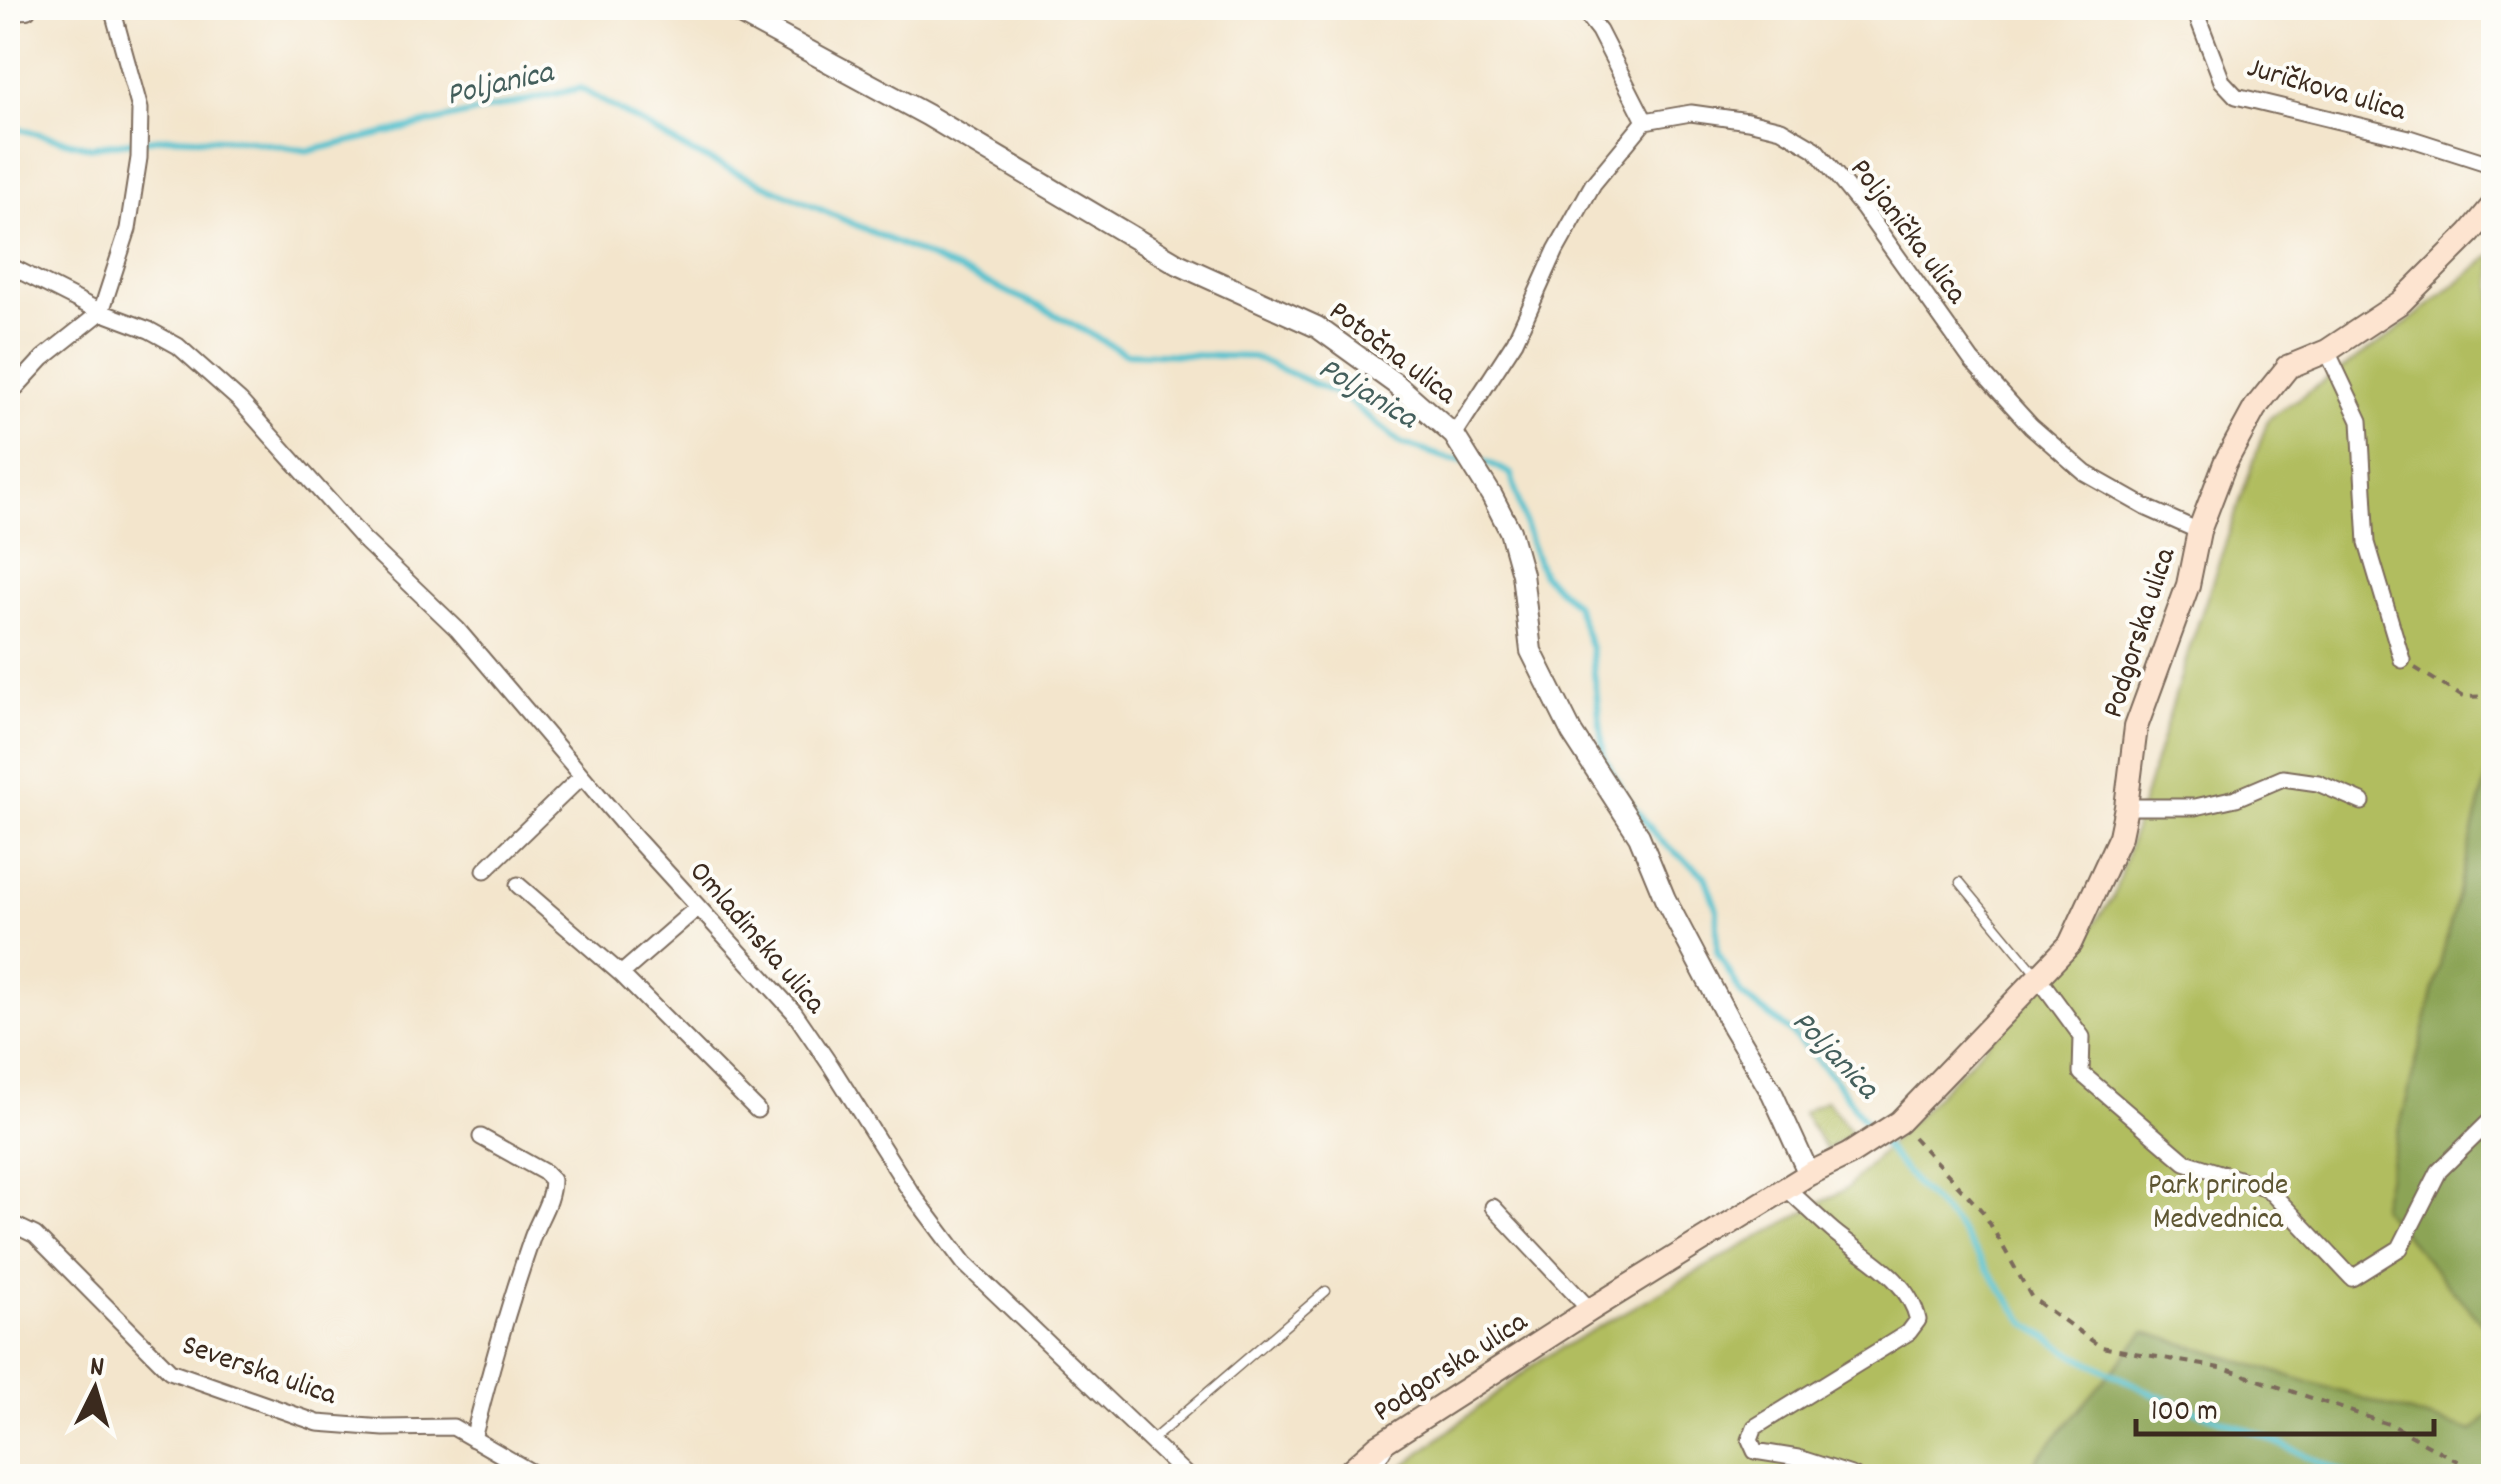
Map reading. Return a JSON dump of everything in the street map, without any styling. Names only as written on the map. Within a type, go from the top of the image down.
[{"type":"main road","name":"Podgorska ulica","points":[[1344,1476],[1378,1446],[1590,1310],[1894,1126],[2070,944],[2120,836],[2136,727],[2188,585],[2199,531],[2225,462],[2254,408],[2288,368],[2327,351],[2401,302],[2494,204]]},
{"type":"street","points":[[8,9],[26,8]]},
{"type":"street","points":[[8,396],[43,358],[101,312],[128,230],[139,158],[140,109],[112,8]]},
{"type":"street","name":"Potočna ulica","points":[[729,8],[927,115],[1178,264],[1317,327],[1396,384],[1458,441],[1510,531],[1522,574],[1531,651],[1572,732],[1639,836],[1665,899],[1772,1094],[1809,1174]]},
{"type":"street","points":[[1458,441],[1515,340],[1556,250],[1593,184],[1645,121],[1599,31],[1581,8]]},
{"type":"street","name":"Juričkova ulica","points":[[2194,8],[2222,81],[2236,96],[2410,138],[2494,167]]},
{"type":"street","name":"Poljanička ulica","points":[[1645,121],[1691,112],[1748,121],[1782,129],[1815,149],[1863,208],[1972,361],[2031,426],[2085,473],[2147,508],[2199,531]]},
{"type":"street","name":"Omladinska ulica","points":[[8,265],[178,346],[240,401],[363,539],[457,629],[582,776],[794,1012],[910,1191],[964,1263],[1187,1476]]},
{"type":"street","points":[[2327,351],[2360,421],[2366,544],[2402,660]]},
{"type":"street","points":[[485,870],[582,776]]},
{"type":"street","points":[[2126,807],[2195,807],[2236,798],[2284,778],[2318,782],[2362,802]]},
{"type":"street","points":[[518,885],[620,974],[757,1110]]},
{"type":"street","points":[[620,974],[698,907]]},
{"type":"street","points":[[2038,977],[2082,1037],[2081,1074],[2185,1162],[2267,1188],[2352,1278],[2400,1248],[2439,1171],[2494,1117]]},
{"type":"street","points":[[473,1439],[533,1234],[552,1194],[552,1180],[544,1172],[480,1137]]},
{"type":"street","points":[[1786,1188],[1834,1232],[1889,1273],[1914,1304],[1918,1320],[1909,1332],[1755,1427],[1750,1440],[1755,1452],[1798,1458],[1854,1476]]},
{"type":"street","points":[[1492,1207],[1590,1310]]},
{"type":"street","name":"Severska ulica","points":[[8,1222],[35,1235],[170,1371],[318,1423],[384,1428],[453,1427],[538,1476]]},
{"type":"lane","points":[[1960,882],[2038,977]]},
{"type":"lane","points":[[1151,1441],[1326,1291]]},
{"type":"lane","points":[[1372,1476],[1396,1434]]},
{"type":"path","points":[[2402,660],[2463,697],[2494,696]]},
{"type":"path","points":[[1894,1126],[1984,1213],[2032,1298],[2101,1347],[2226,1369],[2394,1426],[2484,1476]]},
{"type":"green space","name":"Park prirode Medvednica","points":[[2493,254],[2493,1476],[1391,1476],[1541,1359],[1847,1188],[2062,966],[2113,898],[2190,647],[2268,419],[2393,334]]},
{"type":"green space","points":[[2493,751],[2493,1336],[2380,1207]]},
{"type":"green space","points":[[1826,1100],[1852,1133],[1826,1150],[1803,1113]]},
{"type":"green space","points":[[2145,1332],[2473,1432],[2493,1410],[2493,1476],[2023,1476]]},
{"type":"waterway","name":"Poljanica","points":[[8,126],[89,147],[171,137],[245,140],[309,151],[580,88],[691,152],[1039,306],[1125,353],[1253,357],[1344,397],[1400,443],[1453,460],[1486,461],[1511,474],[1543,575],[1575,604],[1591,648],[1604,756],[1625,796],[1661,841],[1705,876],[1717,910],[1717,951],[1742,995],[1788,1030],[1834,1078],[1872,1132]]},
{"type":"waterway","name":"Poljanica","points":[[1880,1141],[1955,1224],[2026,1323],[2071,1353],[2157,1396],[2256,1433],[2351,1476]]}]
